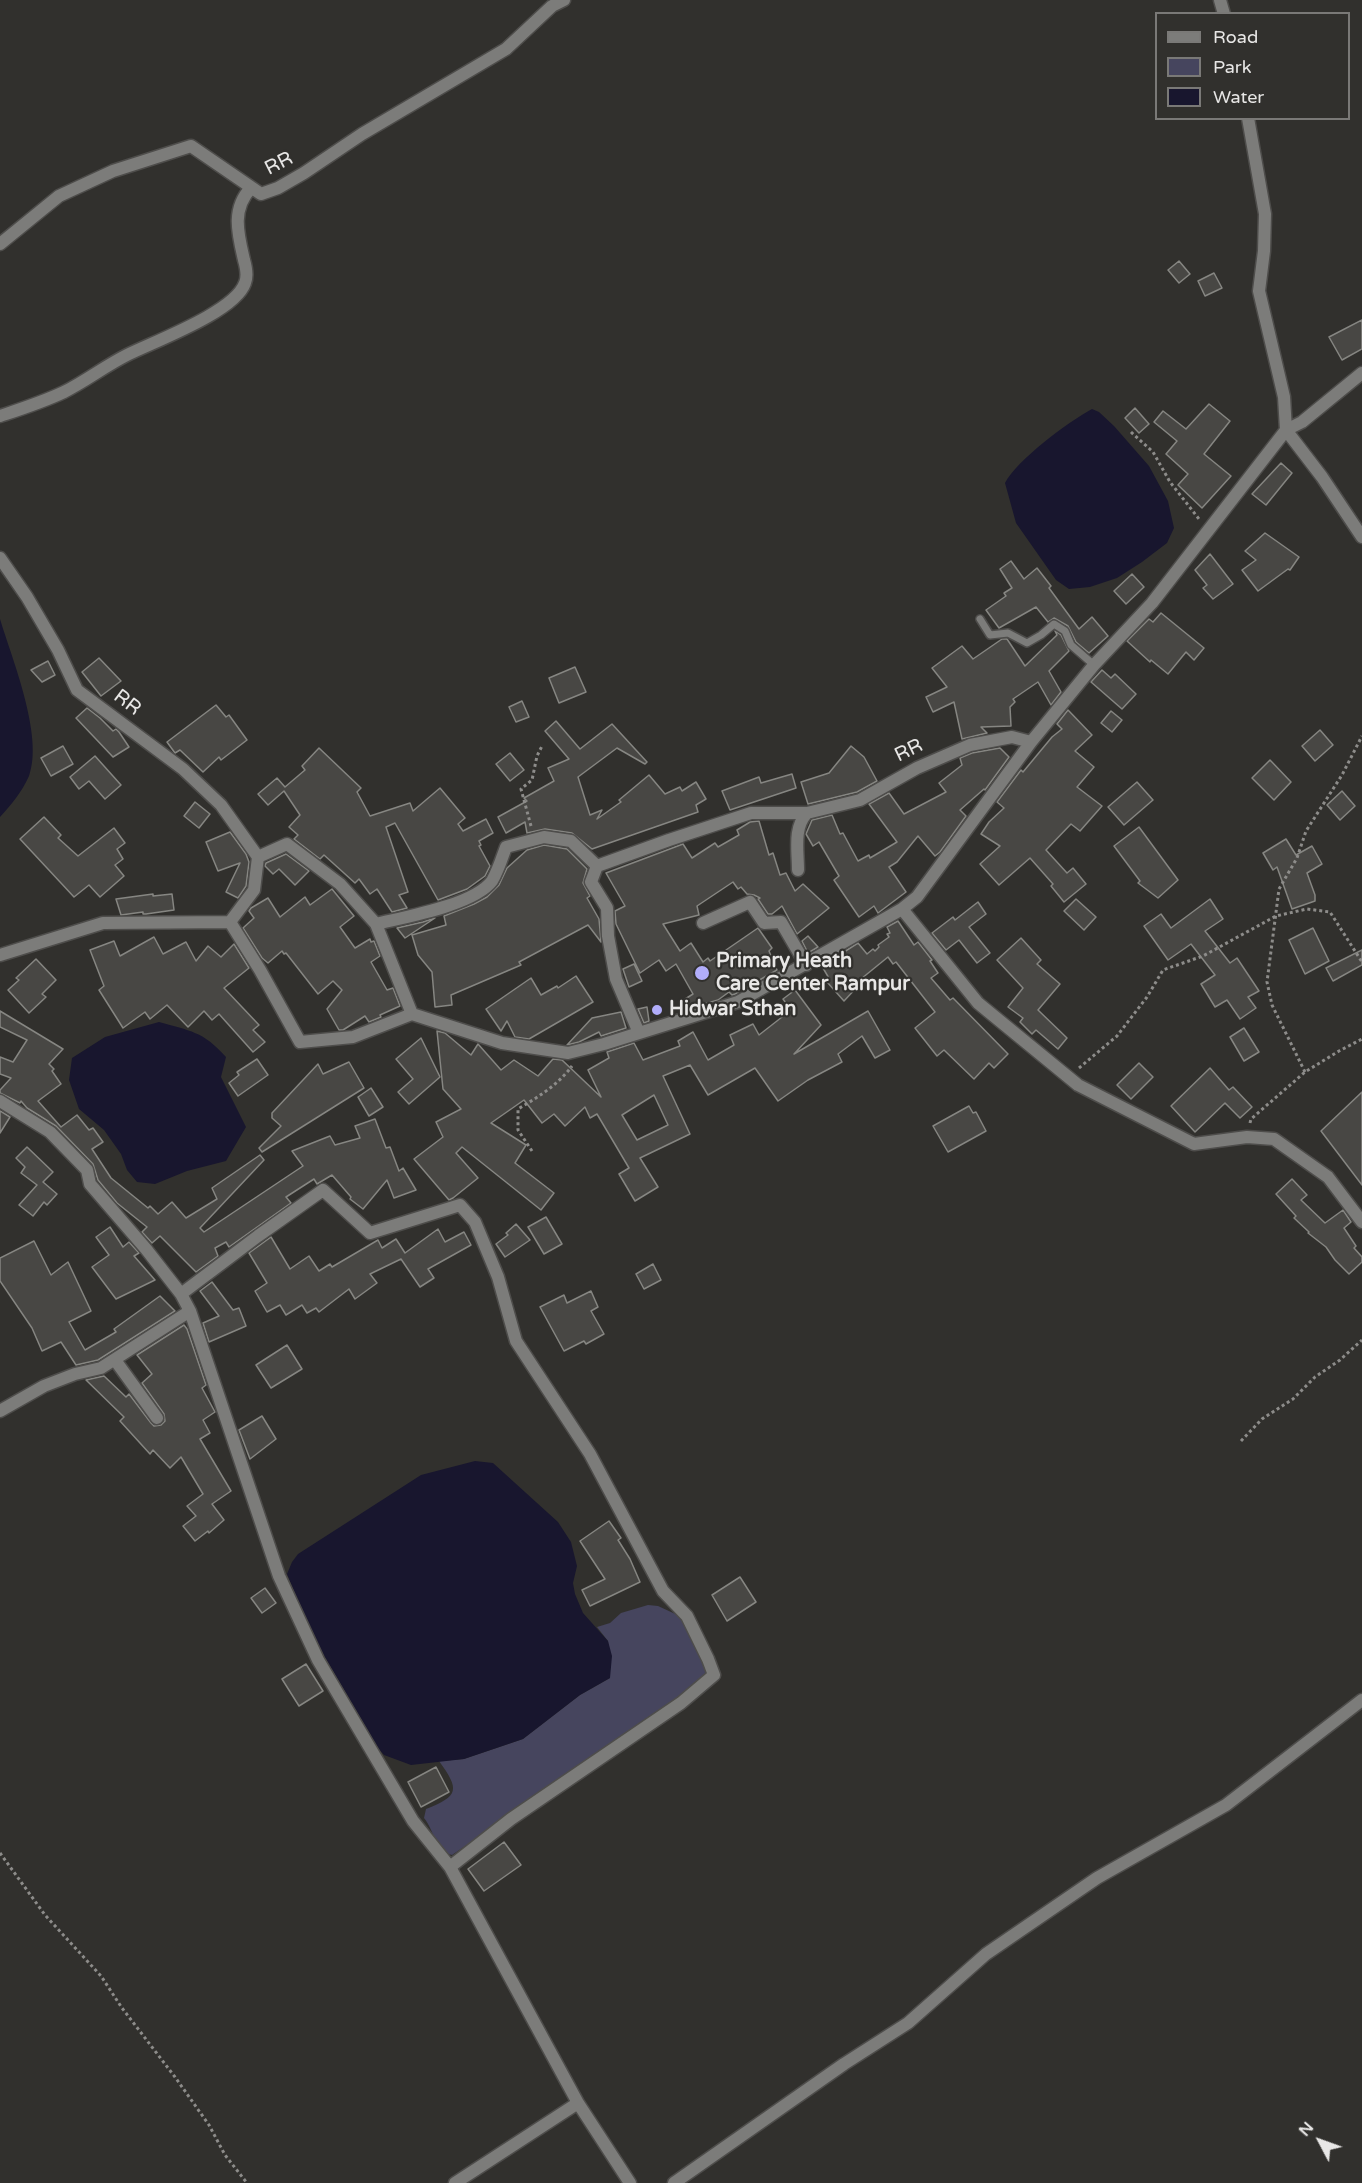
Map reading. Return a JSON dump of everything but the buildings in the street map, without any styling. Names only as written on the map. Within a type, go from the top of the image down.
[{"type":"street","name":"RR","points":[[0,244],[59,196],[113,171],[191,146],[261,194],[278,188],[362,134],[506,49],[552,6],[564,0]]},
{"type":"street","points":[[1248,120],[1265,214],[1264,251],[1259,291],[1284,396],[1286,430],[1322,477],[1362,537]]},
{"type":"street","points":[[0,416],[63,392],[126,356],[215,312],[239,294],[246,278],[237,220],[242,202],[251,188]]},
{"type":"street","points":[[230,922],[261,970],[300,1042],[353,1037],[412,1014],[502,1043],[568,1053],[738,1002],[902,909],[917,897],[1031,742],[1094,665],[1152,603],[1286,430],[1302,422],[1362,373]]},
{"type":"street","name":"RR","points":[[0,558],[27,597],[78,690],[183,769],[221,805],[258,857]]},
{"type":"street","name":"RR","points":[[597,866],[751,813],[807,813],[860,800],[917,768],[970,745],[1012,737],[1031,742]]},
{"type":"street","points":[[798,870],[797,830],[800,820],[807,813]]},
{"type":"street","points":[[376,924],[443,907],[473,896],[491,882],[507,847],[544,837],[571,841],[597,866],[591,882],[607,908],[608,936],[616,979],[639,1033]]},
{"type":"street","points":[[230,922],[254,890],[258,857],[287,844],[340,884],[376,924],[412,1014]]},
{"type":"street","points":[[703,923],[750,902],[764,923],[781,922],[806,965]]},
{"type":"street","points":[[902,909],[978,1003],[1078,1084],[1194,1144],[1247,1137],[1274,1138],[1328,1177],[1362,1222]]},
{"type":"street","points":[[0,955],[103,923],[230,922]]},
{"type":"street","points":[[0,1101],[50,1132],[87,1170],[90,1184],[181,1294],[190,1311],[279,1576],[318,1659],[413,1821],[450,1867],[578,2103],[630,2183]]},
{"type":"street","points":[[181,1294],[323,1190],[370,1233],[460,1205],[474,1222],[498,1278],[516,1341],[590,1454],[663,1591],[687,1616],[708,1659],[714,1675],[681,1703],[511,1819],[450,1867]]},
{"type":"street","points":[[0,1411],[44,1386],[75,1374],[101,1368],[190,1311]]},
{"type":"street","points":[[115,1360],[157,1418]]},
{"type":"street","points":[[674,2183],[844,2064],[908,2023],[986,1954],[1097,1878],[1226,1805],[1362,1700]]},
{"type":"street","points":[[455,2183],[578,2103]]},
{"type":"lane","points":[[980,619],[990,635],[1008,633],[1027,642],[1041,635],[1054,624],[1065,631],[1071,645],[1094,665]]},
{"type":"path","points":[[1131,432],[1153,452],[1170,482],[1209,532]]},
{"type":"path","points":[[1305,1072],[1272,1005],[1267,982],[1279,889],[1297,858],[1306,831],[1342,775],[1362,736]]},
{"type":"path","points":[[535,839],[521,789],[532,780],[537,756],[543,746]]},
{"type":"path","points":[[1069,1077],[1117,1036],[1147,997],[1163,970],[1203,956],[1276,916],[1307,909],[1330,912],[1362,962]]},
{"type":"path","points":[[1247,1137],[1251,1119],[1305,1072],[1362,1039]]},
{"type":"path","points":[[532,1151],[518,1130],[518,1109],[537,1098],[564,1077],[575,1062],[568,1053]]},
{"type":"path","points":[[1241,1441],[1262,1419],[1293,1399],[1315,1377],[1340,1360],[1362,1340]]},
{"type":"path","points":[[0,1853],[45,1915],[101,1976],[122,2008],[175,2076],[209,2125],[225,2155],[247,2183]]},
{"type":"green space","points":[[648,1605],[658,1606],[684,1618],[699,1655],[707,1667],[709,1680],[690,1695],[672,1702],[639,1723],[622,1739],[452,1855],[446,1853],[438,1845],[424,1818],[426,1809],[445,1800],[453,1791],[450,1779],[439,1761],[464,1759],[523,1739],[580,1695],[610,1678],[608,1641],[597,1627],[610,1623],[621,1613]]},
{"type":"water","points":[[1092,409],[1099,412],[1114,426],[1149,466],[1168,501],[1174,528],[1167,543],[1117,578],[1090,587],[1069,589],[1056,580],[1016,523],[1005,483],[1020,464],[1044,442]]},
{"type":"water","points":[[0,619],[30,719],[33,759],[29,776],[23,787],[0,817]]},
{"type":"water","points":[[159,1022],[203,1037],[226,1057],[221,1077],[246,1127],[226,1161],[187,1171],[155,1184],[137,1182],[127,1170],[121,1154],[104,1130],[79,1109],[69,1080],[72,1058],[105,1037]]},
{"type":"water","points":[[475,1461],[493,1463],[558,1522],[571,1542],[577,1566],[573,1583],[575,1594],[583,1613],[608,1641],[612,1656],[610,1678],[580,1695],[523,1739],[464,1759],[411,1765],[384,1755],[378,1748],[312,1635],[287,1574],[298,1554],[421,1475]]},
{"type":"place","name":"Primary Heath Care Center Rampur","points":[[702,973]]},
{"type":"place","name":"Hidwar Sthan","points":[[657,1010]]}]
